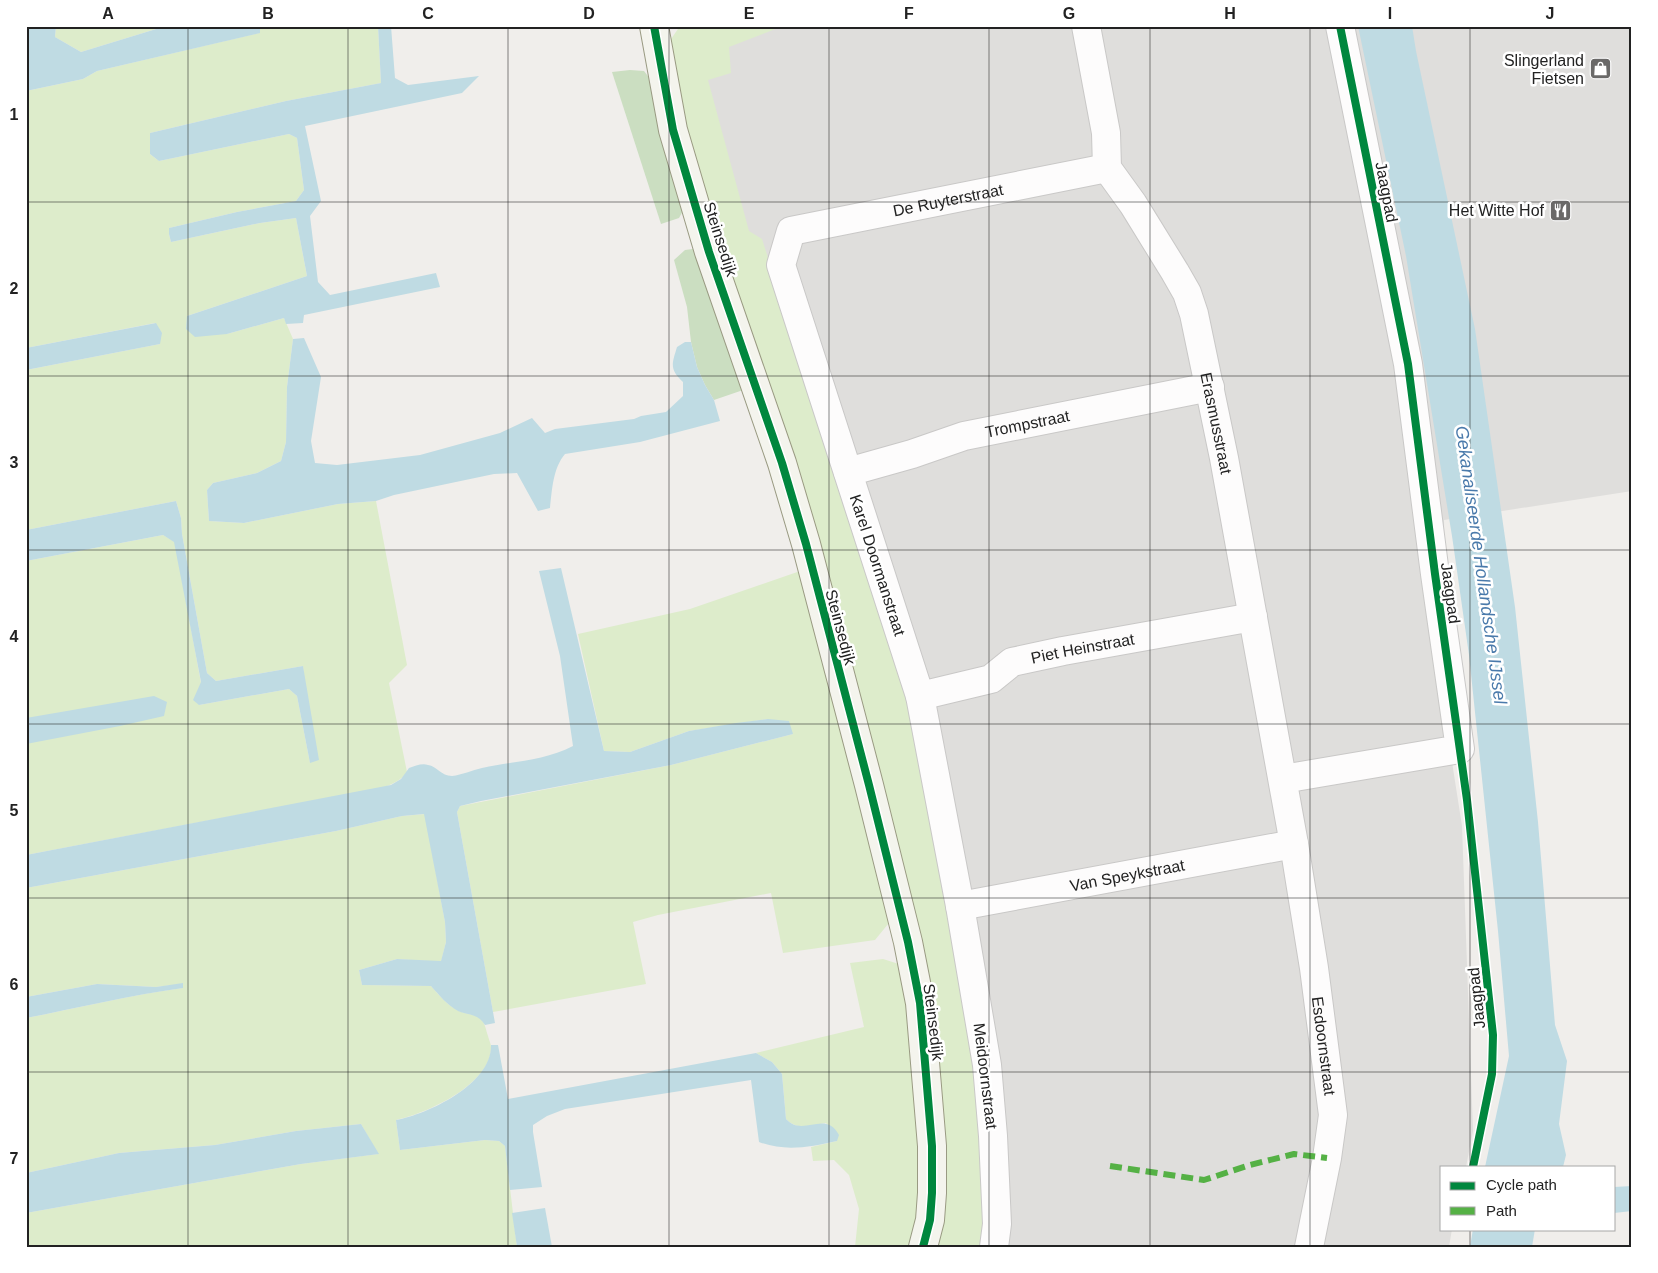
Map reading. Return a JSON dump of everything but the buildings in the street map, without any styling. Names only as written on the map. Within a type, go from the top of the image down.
[{"type":"street","name":"Steinsedijk","points":[[654,26],[673,130],[709,252],[782,463],[806,544],[908,942],[920,1003],[932,1146],[930,1220],[923,1247]]},
{"type":"street","points":[[1086,26],[1106,133],[1107,168]]},
{"type":"street","name":"Jaagpad","points":[[1282,779],[1460,749],[1408,364],[1340,26]]},
{"type":"street","name":"De Ruyterstraat","points":[[791,231],[1107,168]]},
{"type":"street","name":"Erasmusstraat","points":[[1107,168],[1133,204],[1187,293],[1194,314],[1210,387],[1294,844]]},
{"type":"street","name":"Karel Doormanstraat","points":[[791,231],[781,265],[920,696],[960,906]]},
{"type":"street","name":"Trompstraat","points":[[848,472],[912,454],[964,436],[1210,387]]},
{"type":"street","name":"Piet Heinstraat","points":[[920,696],[991,679],[1012,662],[1062,651],[1253,617]]},
{"type":"street","name":"Van Speykstraat","points":[[960,906],[1294,844]]},
{"type":"street","name":"Esdoornstraat","points":[[1294,844],[1314,968],[1333,1115],[1327,1158],[1309,1247]]},
{"type":"street","name":"Meidoornstraat","points":[[960,906],[986,1065],[994,1155],[997,1224],[994,1247]]},
{"type":"shaded area","points":[[700,26],[1632,26],[1632,491],[1444,520],[1447,730],[1462,826],[1473,1131],[1466,1166],[1440,1166],[1440,1230],[1452,1230],[1449,1247],[975,1247],[700,111]]},
{"type":"green space","points":[[56,26],[166,26],[81,52],[55,37]]},
{"type":"green space","points":[[260,26],[378,26],[381,83],[286,101],[150,133],[150,154],[159,161],[289,134],[297,138],[304,190],[296,201],[237,212],[169,228],[171,242],[260,223],[296,218],[307,276],[187,316],[227,334],[284,318],[293,339],[287,387],[286,442],[281,461],[257,473],[213,483],[207,490],[209,521],[244,523],[338,504],[376,501],[407,665],[389,683],[407,772],[396,782],[373,790],[26,855],[26,561],[163,535],[175,542],[201,683],[199,705],[289,689],[297,696],[310,763],[303,666],[216,681],[207,673],[182,534],[181,518],[176,501],[26,530],[26,370],[160,344],[155,323],[26,348],[26,91],[83,79],[97,71],[259,33]]},
{"type":"green space","points":[[680,26],[783,26],[729,47],[731,73],[708,80],[749,231],[762,239],[908,693],[981,1071],[984,1247],[931,1247],[926,1003],[693,175],[669,42]]},
{"type":"green space","points":[[644,71],[651,80],[684,209],[679,218],[661,224],[612,72]]},
{"type":"green space","points":[[700,248],[749,388],[714,400],[697,367],[691,342],[687,307],[674,260],[685,250]]},
{"type":"green space","points":[[803,570],[893,918],[875,940],[783,953],[771,893],[658,915],[633,922],[646,984],[493,1012],[457,812],[460,806],[671,765],[793,734],[768,719],[689,731],[630,752],[604,751],[578,634],[690,609]]},
{"type":"green space","points":[[425,814],[445,922],[446,942],[441,962],[397,959],[359,970],[362,985],[431,986],[451,1006],[459,1011],[476,1016],[484,1022],[491,1047],[488,1061],[481,1073],[469,1085],[440,1104],[409,1117],[396,1120],[400,1150],[485,1140],[499,1141],[505,1146],[517,1247],[26,1247],[26,1213],[301,1164],[378,1154],[361,1124],[296,1131],[215,1145],[119,1153],[26,1173],[26,1018],[182,988],[182,984],[156,987],[97,984],[26,997],[26,888],[336,831],[402,816]]},
{"type":"green space","points":[[883,959],[902,965],[911,1003],[924,1190],[913,1247],[855,1247],[859,1209],[849,1175],[834,1160],[813,1161],[811,1147],[837,1141],[826,1123],[800,1126],[790,1123],[786,1119],[782,1074],[772,1062],[756,1053],[864,1027],[850,963]]},
{"type":"water","points":[[26,26],[56,26],[55,37],[81,52],[166,26],[260,26],[260,33],[97,71],[83,79],[26,91]]},
{"type":"water","points":[[378,26],[391,26],[395,78],[408,85],[479,76],[462,93],[305,126],[321,201],[310,216],[318,282],[330,295],[436,273],[440,287],[304,315],[303,323],[286,324],[284,318],[227,334],[195,337],[186,329],[187,316],[307,276],[296,218],[260,223],[171,242],[169,228],[237,212],[296,201],[304,190],[297,138],[289,134],[159,161],[150,154],[150,133],[286,101],[381,83]]},
{"type":"water","name":"Gekanaliseerde Hollandsche IJssel","points":[[1358,26],[1412,26],[1475,329],[1515,607],[1538,822],[1555,1025],[1567,1061],[1559,1124],[1566,1155],[1563,1166],[1485,1166],[1509,1056],[1469,655],[1452,536],[1406,256]]},
{"type":"water","points":[[156,323],[162,333],[160,344],[26,370],[26,348]]},
{"type":"water","points":[[304,338],[321,377],[311,441],[315,463],[337,465],[420,455],[500,433],[532,418],[545,433],[555,429],[634,419],[666,412],[683,396],[683,382],[675,373],[673,362],[677,347],[685,342],[691,342],[697,367],[714,400],[720,421],[640,442],[565,454],[556,472],[550,508],[538,511],[517,473],[494,474],[394,495],[376,501],[338,504],[244,523],[209,521],[207,490],[213,483],[257,473],[281,461],[286,442],[287,387],[293,339]]},
{"type":"water","points":[[176,501],[181,518],[182,534],[207,673],[216,681],[303,666],[319,760],[310,763],[297,696],[289,689],[199,705],[193,700],[201,682],[174,542],[163,535],[26,561],[26,530]]},
{"type":"water","points":[[561,568],[604,751],[630,752],[689,731],[768,719],[789,721],[793,734],[671,765],[460,806],[457,812],[495,1023],[485,1025],[476,1017],[454,1009],[431,986],[362,985],[359,970],[397,959],[441,961],[446,942],[445,922],[424,814],[402,816],[336,831],[26,888],[26,855],[391,785],[401,779],[409,768],[418,765],[426,764],[448,776],[452,776],[482,768],[540,758],[573,746],[560,656],[539,571]]},
{"type":"water","points":[[154,696],[167,702],[164,716],[26,744],[26,718]]},
{"type":"water","points":[[183,983],[183,988],[26,1018],[26,997],[97,984],[156,987]]},
{"type":"water","points":[[491,1045],[498,1045],[508,1099],[756,1053],[772,1062],[782,1074],[786,1119],[799,1126],[827,1124],[839,1135],[837,1141],[798,1148],[778,1147],[759,1142],[751,1080],[565,1109],[547,1116],[533,1125],[542,1187],[510,1190],[505,1146],[499,1141],[485,1140],[400,1150],[396,1120],[409,1117],[440,1104],[470,1084],[489,1059]]},
{"type":"water","points":[[361,1124],[379,1154],[301,1164],[26,1213],[26,1173],[119,1153],[215,1145],[296,1131]]},
{"type":"water","points":[[1632,1186],[1632,1211],[1616,1213],[1616,1187]]},
{"type":"water","points":[[545,1208],[552,1247],[517,1247],[512,1213]]},
{"type":"water","points":[[1473,1230],[1535,1230],[1532,1247],[1470,1247]]},
{"type":"marked path","points":[[1110,1166],[1204,1180],[1250,1165],[1294,1154],[1327,1158]]},
{"type":"cycle path","points":[[654,26],[673,130],[709,252],[782,463],[806,544],[908,942],[920,1003],[932,1146],[930,1220],[923,1247]]},
{"type":"cycle path","points":[[1340,26],[1408,364],[1467,800],[1493,1035],[1492,1074],[1473,1166]]},
{"type":"place","name":"Slingerland Fietsen","points":[[1600,69]]},
{"type":"place","name":"Het Witte Hof","points":[[1560,210]]}]
